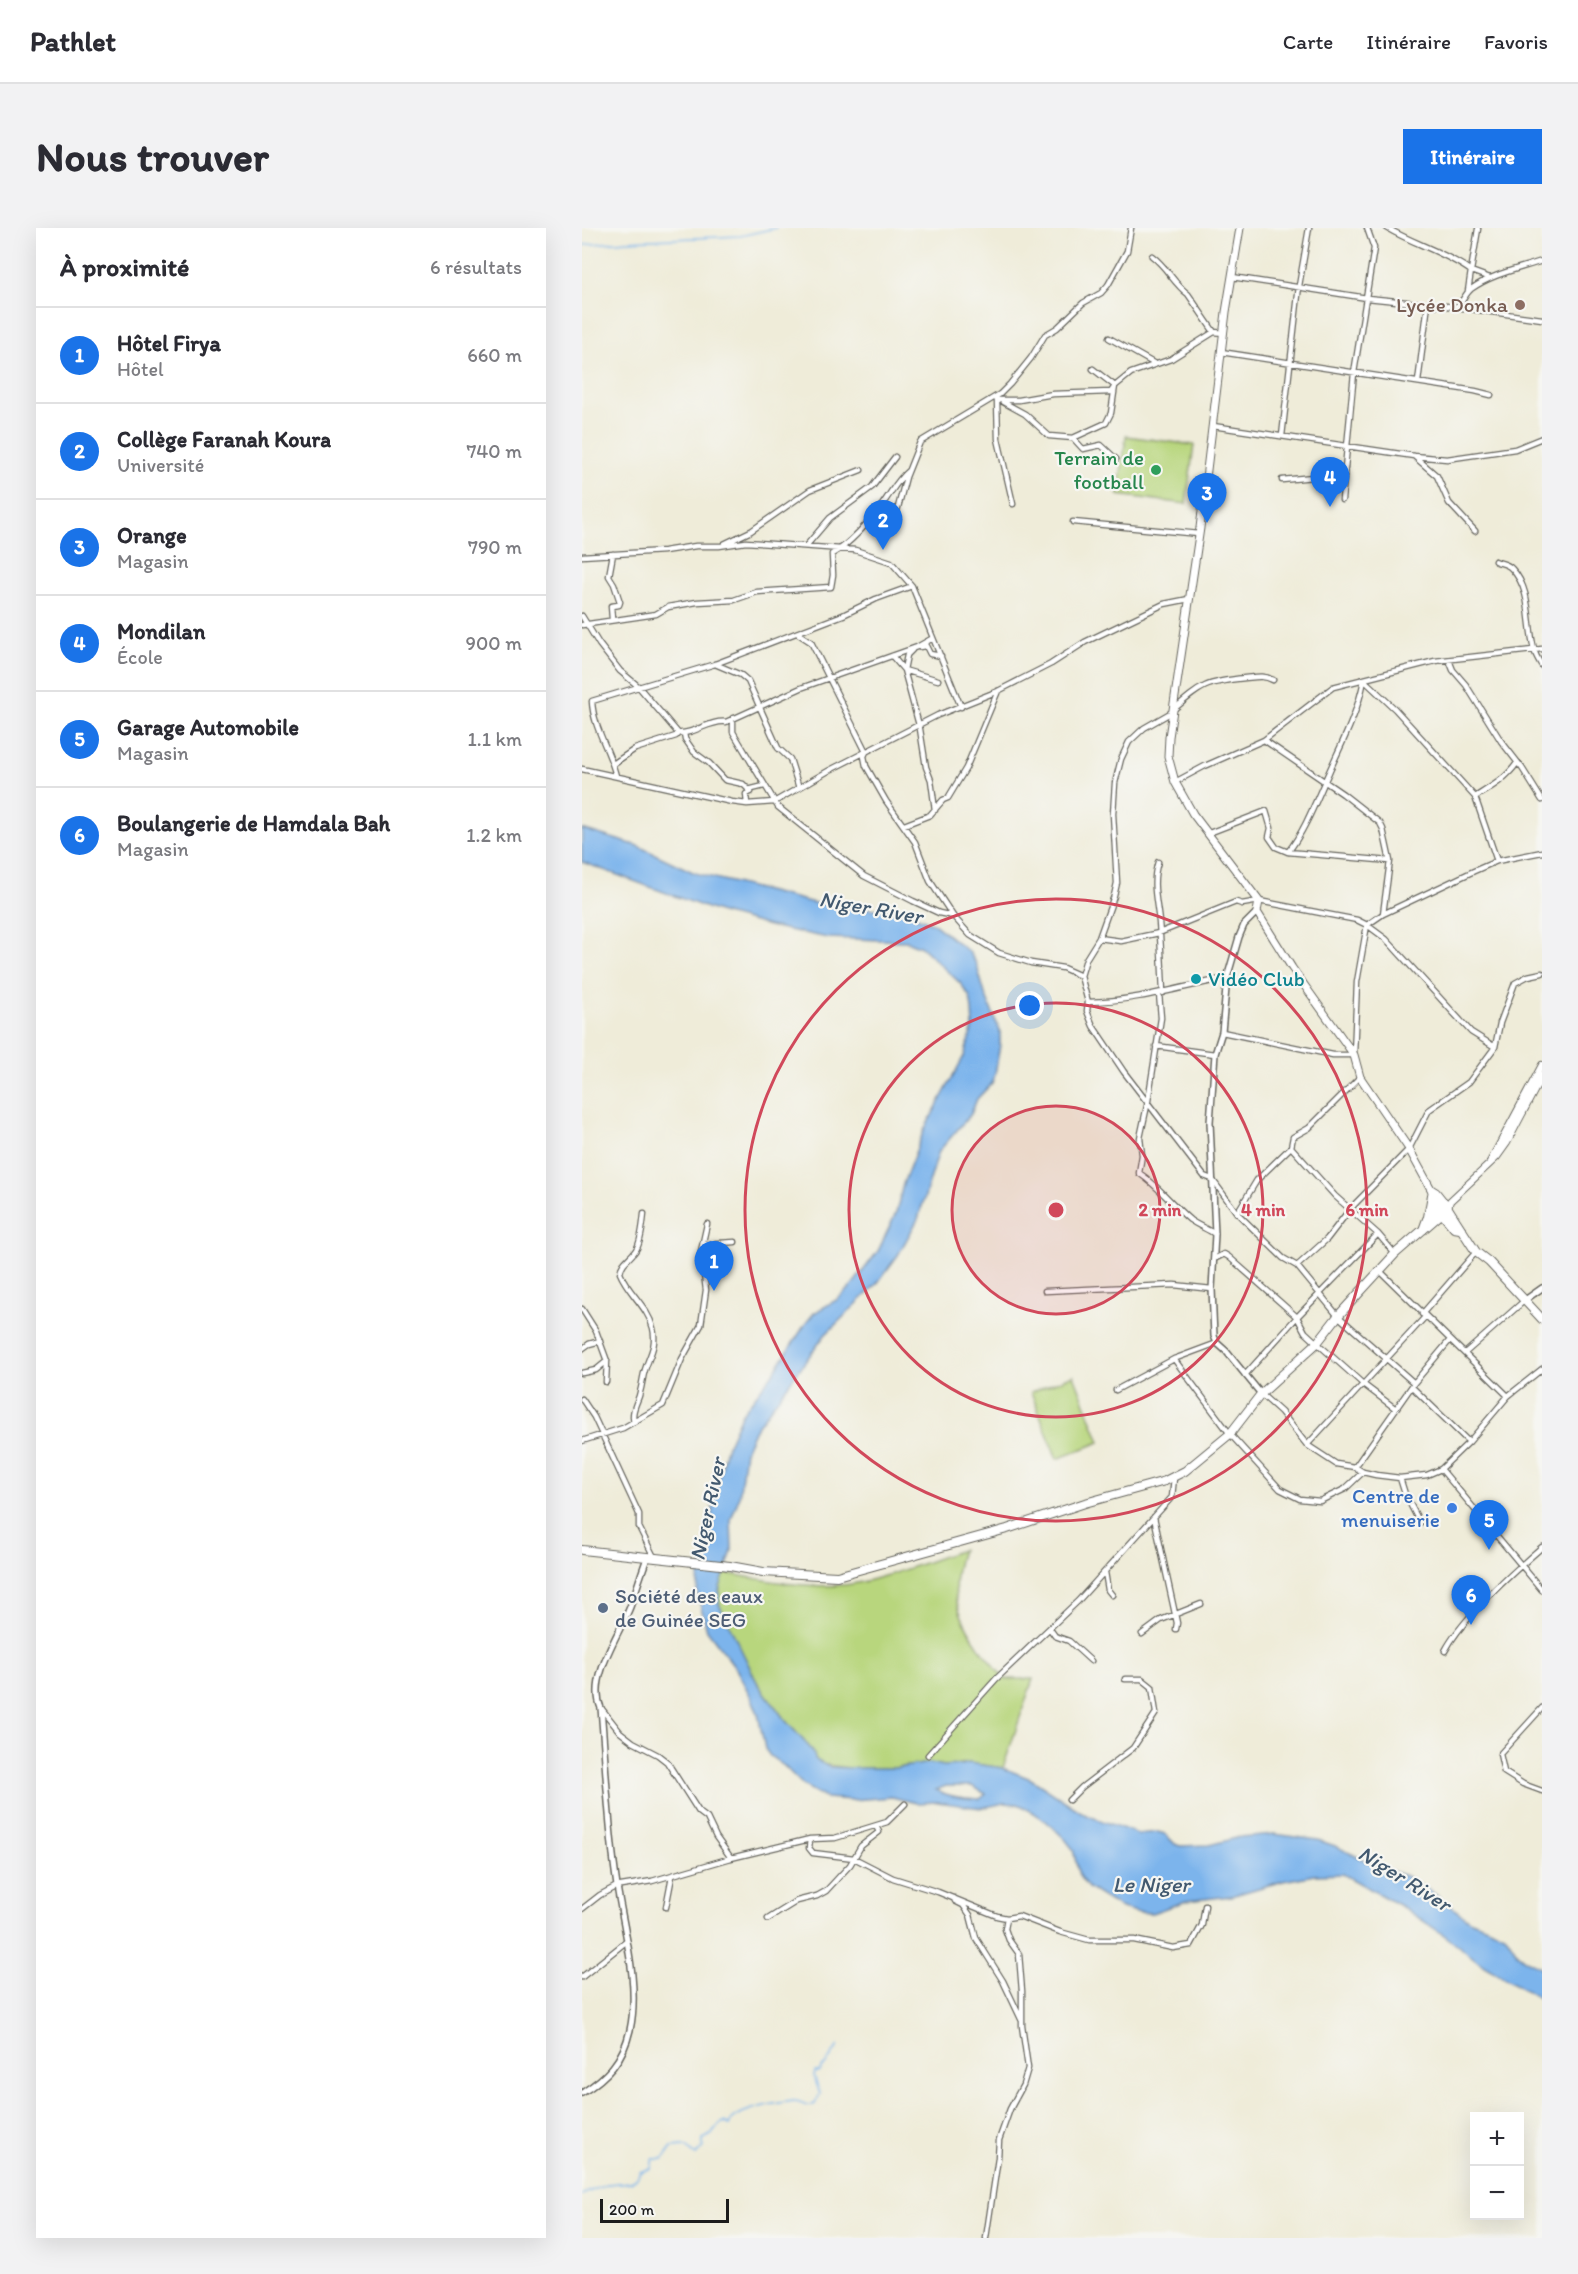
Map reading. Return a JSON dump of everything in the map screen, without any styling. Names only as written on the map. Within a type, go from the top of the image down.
[{"type":"highway","points":[[1430,1221],[1431,1192]]},
{"type":"highway","points":[[582,1550],[730,1566],[763,1572],[837,1576],[1007,1529],[1085,1503],[1174,1478],[1185,1472],[1230,1434],[1261,1394],[1317,1343],[1338,1316],[1395,1254],[1423,1230],[1444,1207],[1476,1252],[1489,1262],[1542,1319]]},
{"type":"highway","points":[[1430,1221],[1457,1228]]},
{"type":"main road","points":[[1240,228],[1221,352],[1199,534],[1172,711],[1168,756],[1175,782],[1193,814],[1259,902],[1257,912],[1292,968],[1354,1055],[1360,1077],[1409,1149],[1431,1192],[1444,1207],[1497,1156],[1507,1143],[1542,1076]]},
{"type":"main road","points":[[1490,1162],[1542,1065]]},
{"type":"street","points":[[895,519],[908,471],[920,442],[1000,394],[1030,358],[1045,335],[1057,328],[1088,300],[1101,293],[1127,251],[1131,228]]},
{"type":"street","points":[[1282,436],[1282,420],[1292,361],[1299,286],[1309,228]]},
{"type":"street","points":[[1342,500],[1354,373],[1374,248],[1367,228]]},
{"type":"street","points":[[1387,228],[1420,245],[1440,252],[1471,271],[1490,278]]},
{"type":"street","points":[[1456,307],[1468,291],[1478,229]]},
{"type":"street","points":[[1152,256],[1169,271],[1182,290],[1188,294],[1214,332]]},
{"type":"street","points":[[1468,291],[1490,278],[1542,261]]},
{"type":"street","points":[[1232,276],[1367,298],[1456,307],[1542,320]]},
{"type":"street","points":[[1418,382],[1428,304]]},
{"type":"street","points":[[997,400],[1019,400],[1053,394],[1111,392],[1131,373],[1171,359],[1214,332],[1224,333]]},
{"type":"street","points":[[1109,338],[1155,364]]},
{"type":"street","points":[[1221,352],[1292,361],[1491,395]]},
{"type":"street","points":[[1093,369],[1115,386]]},
{"type":"street","points":[[997,400],[1025,414],[1049,436],[1073,438],[1106,423],[1111,413],[1115,386]]},
{"type":"street","points":[[997,400],[998,439],[1013,504]]},
{"type":"street","points":[[1213,426],[1447,459],[1515,448],[1542,438]]},
{"type":"street","points":[[1073,438],[1083,449],[1101,446],[1116,459]]},
{"type":"street","points":[[1414,456],[1437,476],[1449,503],[1475,531]]},
{"type":"street","points":[[806,546],[839,510],[872,487],[895,457]]},
{"type":"street","points":[[719,546],[751,531],[810,490],[861,470]]},
{"type":"street","points":[[584,624],[656,614],[668,607],[706,600],[734,600],[757,592],[831,587],[832,554],[841,549],[875,514],[908,471]]},
{"type":"street","points":[[1282,480],[1345,474]]},
{"type":"street","points":[[1073,522],[1199,534]]},
{"type":"street","points":[[582,556],[664,551],[746,542],[855,550],[891,562],[912,586],[961,706]]},
{"type":"street","points":[[612,619],[611,606],[619,605],[620,602],[615,584],[609,576],[613,554]]},
{"type":"street","points":[[1495,561],[1506,564],[1512,569],[1521,583],[1531,620],[1534,650],[1542,666]]},
{"type":"street","points":[[616,776],[598,727],[592,701],[715,664],[912,586]]},
{"type":"street","points":[[582,768],[747,804],[774,802],[918,726],[998,691],[1051,664],[1085,642],[1164,604],[1189,599]]},
{"type":"street","points":[[582,616],[584,624],[620,671],[638,686],[681,733],[694,752],[709,763],[725,780],[743,784],[751,792],[746,794],[747,804]]},
{"type":"street","points":[[797,633],[811,642],[866,752],[864,756],[866,766],[886,801],[904,825],[920,854],[930,881],[953,916],[970,935],[999,953],[1031,963],[1063,968],[1081,976]]},
{"type":"street","points":[[933,638],[907,655],[904,670],[921,732],[935,810]]},
{"type":"street","points":[[613,764],[635,748],[717,721],[726,722],[801,688],[917,647],[926,646],[930,654],[941,656]]},
{"type":"street","points":[[1175,782],[1264,740],[1333,687],[1435,661],[1542,649]]},
{"type":"street","points":[[892,656],[904,670],[938,680]]},
{"type":"street","points":[[1449,660],[1453,670],[1466,685],[1542,800]]},
{"type":"street","points":[[715,664],[741,675],[748,681],[778,748],[790,759],[799,788]]},
{"type":"street","points":[[1273,680],[1265,676],[1214,681],[1197,690],[1172,711],[1144,728],[1129,742],[1121,759],[1115,783],[1113,814],[1117,883],[1099,938],[1086,959],[1081,976],[1088,1011],[1100,1037],[1204,1176],[1212,1179],[1237,1213],[1283,1258],[1297,1266],[1338,1316],[1387,1359],[1469,1442]]},
{"type":"street","points":[[1288,852],[1324,783],[1361,695],[1364,680]]},
{"type":"street","points":[[1364,680],[1395,709],[1475,797],[1497,861]]},
{"type":"street","points":[[904,825],[930,815],[943,800],[948,798],[966,768],[998,691]]},
{"type":"street","points":[[733,718],[734,732],[774,802],[864,876],[939,913],[953,916]]},
{"type":"street","points":[[1264,740],[1343,794],[1380,823],[1390,861],[1383,914]]},
{"type":"street","points":[[1475,797],[1504,778],[1517,763]]},
{"type":"street","points":[[748,790],[764,786]]},
{"type":"street","points":[[1209,833],[1266,811],[1270,828],[1269,837],[1276,847],[1288,852],[1390,861]]},
{"type":"street","points":[[1222,1032],[1332,1055],[1354,1055],[1357,982],[1367,925],[1383,914],[1497,861],[1542,852]]},
{"type":"street","points":[[1158,862],[1154,892],[1159,933],[1161,1018],[1140,1138],[1142,1155],[1139,1173],[1156,1186],[1168,1201],[1190,1220],[1215,1234]]},
{"type":"street","points":[[1099,938],[1121,941],[1159,933],[1228,904],[1259,902],[1357,920],[1386,939],[1471,1032],[1495,1047]]},
{"type":"street","points":[[1257,912],[1244,925],[1239,937],[1227,978],[1222,1032],[1215,1054],[1210,1122],[1215,1234],[1212,1289],[1214,1336],[1261,1394],[1281,1412],[1306,1445],[1336,1464],[1355,1467],[1363,1472],[1400,1478],[1426,1475],[1441,1469],[1469,1442],[1508,1396],[1542,1369]]},
{"type":"street","points":[[1297,1266],[1326,1239],[1350,1209],[1409,1149],[1429,1110],[1469,1082],[1495,1047],[1500,1023],[1515,983],[1528,976],[1542,973]]},
{"type":"street","points":[[1088,1002],[1112,1001],[1161,993],[1227,978]]},
{"type":"street","points":[[1156,1046],[1215,1054]]},
{"type":"street","points":[[1237,1213],[1257,1180],[1291,1147],[1293,1137],[1309,1128],[1360,1077]]},
{"type":"street","points":[[1291,1147],[1335,1196],[1378,1234],[1395,1254]]},
{"type":"street","points":[[634,1422],[632,1416],[643,1384],[643,1377],[654,1350],[653,1329],[644,1308],[620,1273],[624,1261],[638,1246],[644,1215]]},
{"type":"street","points":[[582,1441],[634,1422],[663,1405],[682,1359],[701,1325],[706,1290],[701,1251],[708,1224]]},
{"type":"street","points":[[1245,1375],[1297,1317],[1378,1234]]},
{"type":"street","points":[[704,1244],[735,1242]]},
{"type":"street","points":[[1306,1445],[1387,1359],[1476,1252]]},
{"type":"street","points":[[1214,1258],[1224,1254],[1229,1257],[1297,1317],[1305,1332],[1317,1343],[1363,1384],[1396,1409]]},
{"type":"street","points":[[1380,1271],[1508,1396]]},
{"type":"street","points":[[1045,1291],[1174,1285],[1212,1289]]},
{"type":"street","points":[[1465,1353],[1542,1288]]},
{"type":"street","points":[[582,1309],[596,1331],[607,1361],[606,1382]]},
{"type":"street","points":[[1355,1467],[1413,1385],[1450,1340]]},
{"type":"street","points":[[582,1349],[600,1341]]},
{"type":"street","points":[[1116,1390],[1174,1359],[1218,1342]]},
{"type":"street","points":[[1174,1359],[1230,1434],[1280,1489],[1300,1499],[1320,1501],[1346,1489],[1363,1472]]},
{"type":"street","points":[[582,1373],[596,1370],[607,1361]]},
{"type":"street","points":[[582,1399],[602,1435],[639,1514],[639,1527],[651,1558],[600,1677],[598,1693],[617,1886],[627,1941],[634,2001],[630,2033],[613,2070],[582,2094]]},
{"type":"street","points":[[1441,1469],[1542,1590]]},
{"type":"street","points":[[928,1755],[996,1679],[1050,1629],[1105,1572],[1172,1497],[1174,1478]]},
{"type":"street","points":[[1400,1478],[1405,1494],[1420,1523]]},
{"type":"street","points":[[1154,1517],[1176,1629]]},
{"type":"street","points":[[1445,1651],[1454,1635],[1520,1566],[1542,1547]]},
{"type":"street","points":[[1105,1572],[1108,1590],[1112,1595]]},
{"type":"street","points":[[1142,1634],[1152,1624],[1202,1604]]},
{"type":"street","points":[[1050,1629],[1055,1636],[1069,1641],[1091,1661]]},
{"type":"street","points":[[1069,1800],[1082,1786],[1133,1748],[1156,1713],[1152,1687],[1142,1679],[1125,1679]]},
{"type":"street","points":[[601,1708],[620,1732],[667,1762],[699,1812],[707,1818],[716,1837],[731,1858]]},
{"type":"street","points":[[1542,1708],[1500,1754],[1504,1772],[1523,1784],[1542,1791]]},
{"type":"street","points":[[582,1909],[600,1895],[617,1886],[672,1876],[731,1858],[810,1839],[834,1838],[876,1826],[887,1822],[905,1804]]},
{"type":"street","points":[[768,1919],[791,1904],[826,1891],[843,1874],[861,1846],[879,1832],[876,1826]]},
{"type":"street","points":[[810,1839],[809,1848],[813,1852],[854,1858],[893,1878],[1007,1918],[1019,1916],[1060,1932],[1089,1940],[1134,1940],[1173,1948],[1191,1945],[1199,1933],[1205,1906]]},
{"type":"street","points":[[666,1907],[672,1876]]},
{"type":"street","points":[[954,1898],[970,1915],[976,1938],[1003,1981],[1022,2021]]},
{"type":"street","points":[[986,2238],[999,2140],[1028,2068],[1022,2021],[1019,1954],[1009,1940],[1005,1929],[1007,1918]]},
{"type":"street","points":[[582,1977],[627,1941]]},
{"type":"green space","name":"Terrain de football","points":[[1126,436],[1194,445],[1186,504],[1118,495]]},
{"type":"green space","points":[[1074,1375],[1100,1442],[1057,1459],[1031,1392]]},
{"type":"green space","points":[[962,1550],[955,1589],[960,1612],[970,1633],[1005,1679],[1033,1679],[1003,1768],[969,1763],[944,1766],[930,1763],[895,1768],[849,1768],[820,1764],[812,1750],[785,1720],[757,1682],[722,1613],[719,1593],[725,1573],[791,1584],[842,1585],[883,1576]]},
{"type":"water","name":"Le Niger","points":[[582,829],[638,846],[695,873],[814,903],[905,912],[934,924],[969,952],[976,963],[1000,1032],[1000,1045],[992,1083],[977,1099],[971,1114],[939,1151],[918,1219],[898,1255],[876,1285],[825,1335],[755,1429],[745,1451],[739,1498],[731,1519],[732,1551],[719,1590],[719,1604],[757,1682],[785,1720],[812,1750],[816,1760],[829,1767],[849,1768],[895,1768],[930,1763],[944,1766],[969,1763],[1003,1768],[1031,1779],[1086,1815],[1138,1834],[1158,1832],[1165,1834],[1180,1846],[1209,1845],[1240,1837],[1274,1834],[1318,1840],[1379,1867],[1406,1876],[1425,1887],[1469,1920],[1505,1934],[1517,1953],[1542,1968],[1542,2000],[1484,1966],[1404,1908],[1343,1874],[1314,1875],[1231,1896],[1186,1901],[1152,1913],[1136,1912],[1119,1907],[1088,1888],[1079,1876],[1073,1849],[1065,1839],[1046,1821],[1018,1804],[1005,1803],[981,1808],[937,1802],[916,1803],[892,1797],[852,1800],[826,1798],[804,1786],[770,1756],[765,1749],[753,1701],[735,1667],[707,1630],[697,1592],[725,1451],[741,1415],[776,1369],[806,1323],[814,1313],[838,1299],[850,1288],[878,1251],[896,1213],[903,1184],[924,1130],[964,1056],[973,1027],[970,997],[960,983],[921,947],[906,941],[828,938],[769,926],[718,912],[582,862]],"holes":[[[946,1786],[972,1786],[986,1794],[980,1799],[974,1799],[952,1796],[936,1790]]]},
{"type":"waterway","points":[[582,245],[740,236],[776,228]]},
{"type":"waterway","points":[[582,2196],[608,2184],[631,2182],[640,2172],[651,2168],[653,2159],[663,2159],[672,2147],[684,2146],[696,2155],[703,2147],[703,2139],[711,2135],[724,2122],[729,2125],[732,2119],[747,2111],[793,2101],[809,2105],[815,2104],[820,2094],[814,2076],[815,2072],[820,2072],[838,2046]]},
{"type":"place","name":"Lycée Donka","points":[[1520,305]]},
{"type":"place","name":"Terrain de football","points":[[1156,470]]},
{"type":"place","name":"Mondilan","points":[[1330,507]]},
{"type":"place","name":"Orange","points":[[1207,523]]},
{"type":"place","name":"Collège Faranah Koura","points":[[883,550]]},
{"type":"place","name":"Vidéo Club","points":[[1196,979]]},
{"type":"place","name":"Hôtel Firya","points":[[714,1291]]},
{"type":"place","name":"Centre de menuiserie","points":[[1452,1508]]},
{"type":"place","name":"Garage Automobile","points":[[1489,1550]]},
{"type":"place","name":"Société des eaux de Guinée SEG","points":[[603,1608]]},
{"type":"place","name":"Boulangerie de Hamdala Bah","points":[[1471,1625]]},
{"type":"water label","name":"Niger River","points":[[871,907]]},
{"type":"water label","name":"Niger River","points":[[707,1509]]},
{"type":"water label","name":"Niger River","points":[[1405,1878]]}]
